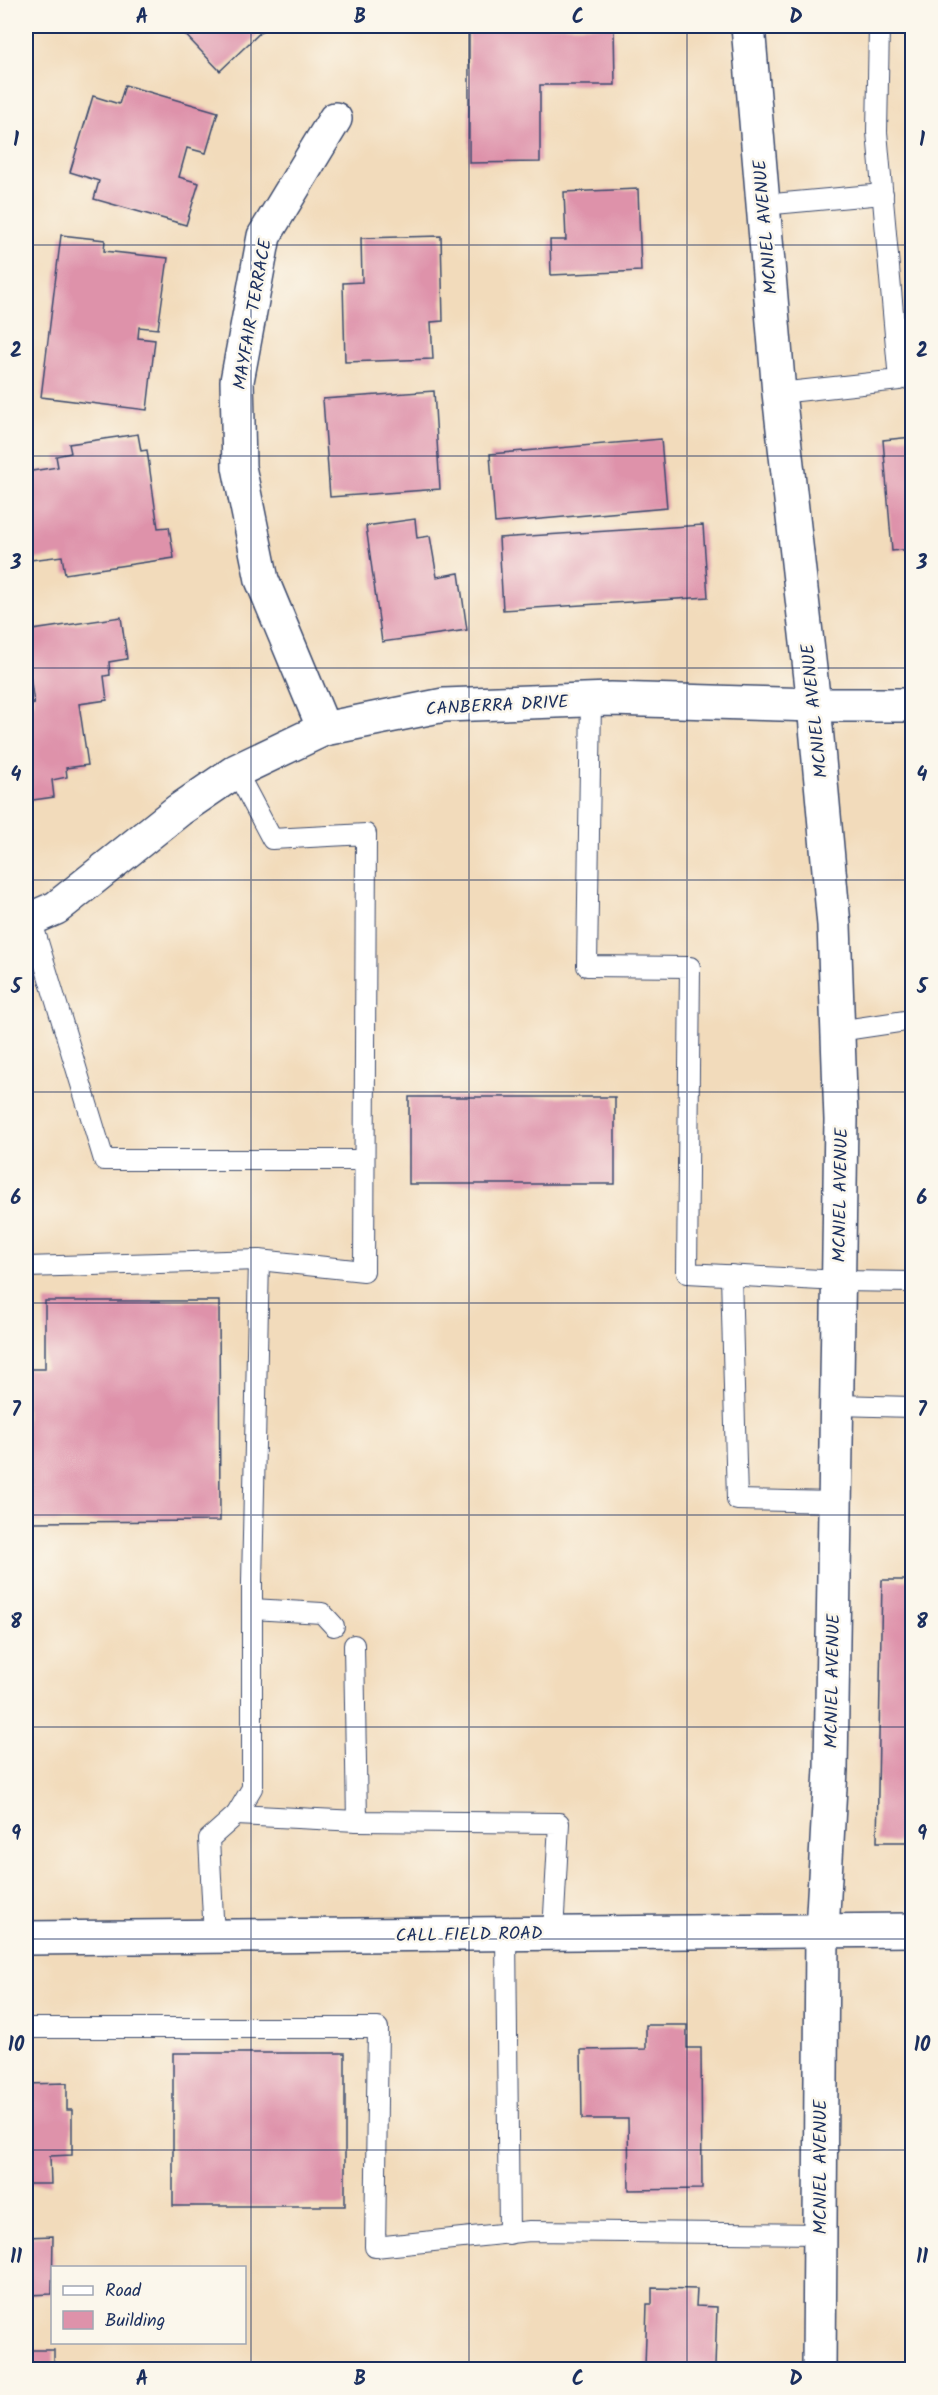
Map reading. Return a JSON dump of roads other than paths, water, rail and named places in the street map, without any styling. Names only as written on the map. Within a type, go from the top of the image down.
[{"type":"street","name":"MCNIEL AVENUE","points":[[748,26],[779,393],[814,705],[834,926],[841,1120],[831,1769],[822,1931],[819,2370]]},
{"type":"street","name":"MAYFAIR TERRACE","points":[[324,729],[262,580],[239,467],[237,381],[264,236],[335,119]]},
{"type":"street","name":"CANBERRA DRIVE","points":[[28,920],[56,908],[179,810],[236,771],[324,729],[444,705],[591,700],[912,705]]},
{"type":"street","name":"CALL FIELD ROAD","points":[[26,1938],[912,1930]]},
{"type":"lane","points":[[779,393],[899,380],[877,132],[879,26]]},
{"type":"lane","points":[[763,206],[883,194]]},
{"type":"lane","points":[[591,700],[586,966],[690,967],[687,1273],[839,1281],[912,1282]]},
{"type":"lane","points":[[26,1268],[259,1260],[364,1271],[366,834],[272,839],[236,771]]},
{"type":"lane","points":[[28,920],[104,1160],[364,1160]]},
{"type":"lane","points":[[838,1031],[912,1020]]},
{"type":"lane","points":[[214,1937],[210,1839],[236,1815],[252,1788],[252,1609],[259,1260]]},
{"type":"lane","points":[[731,1275],[737,1500],[835,1502]]},
{"type":"lane","points":[[837,1405],[912,1407]]},
{"type":"lane","points":[[252,1609],[321,1613],[334,1626]]},
{"type":"lane","points":[[354,1645],[357,1821]]},
{"type":"lane","points":[[236,1815],[357,1821],[559,1823],[553,1933]]},
{"type":"lane","points":[[506,1934],[509,2234]]},
{"type":"lane","points":[[26,2028],[378,2028],[375,2247],[542,2231],[820,2234]]}]
